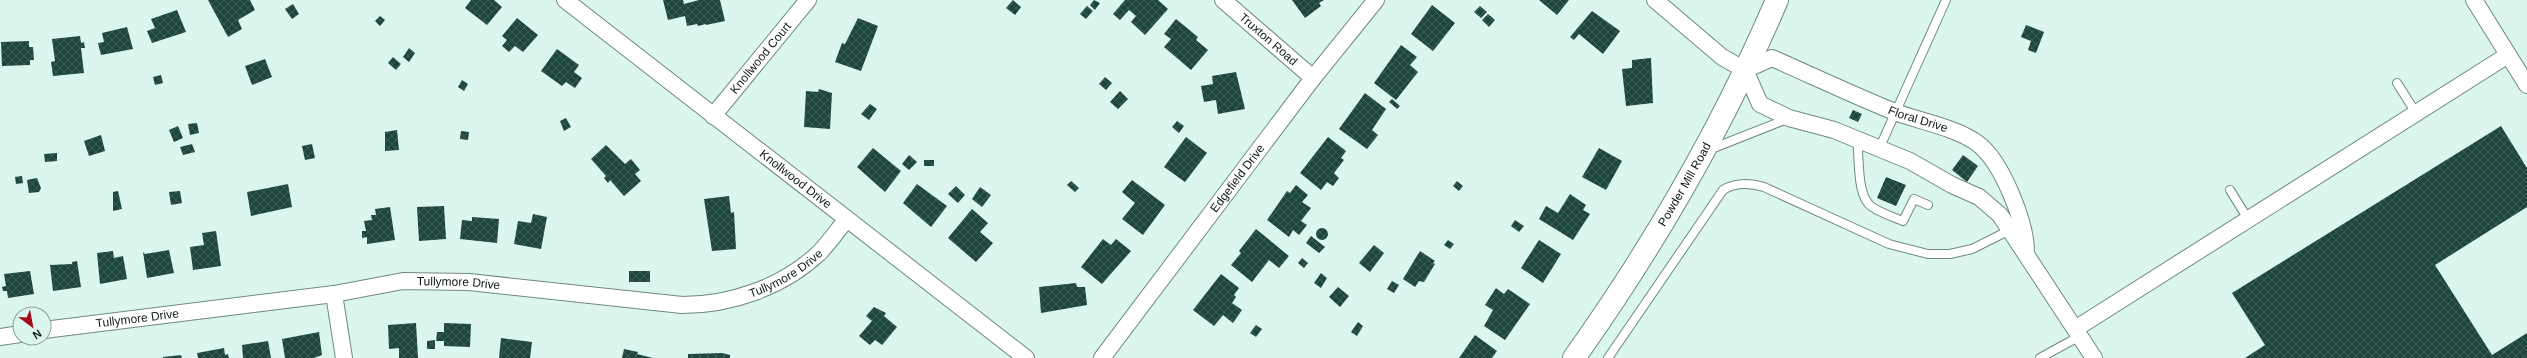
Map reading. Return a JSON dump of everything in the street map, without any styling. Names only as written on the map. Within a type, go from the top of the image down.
[{"type":"main road","name":"Powder Mill Road","points":[[1574,358],[1620,294],[1701,153],[1745,70],[1777,0]]},
{"type":"street","name":"Knollwood Drive","points":[[565,0],[846,220],[1026,358]]},
{"type":"street","name":"Knollwood Court","points":[[713,116],[808,0]]},
{"type":"street","name":"Truxton Road","points":[[1223,0],[1313,78]]},
{"type":"street","name":"Edgefield Drive","points":[[1102,358],[1313,78],[1376,0]]},
{"type":"street","points":[[1655,0],[1722,57],[1745,70],[1760,104],[1789,118],[1834,130],[1857,141],[1910,161],[1952,185],[1979,197],[2000,215],[2094,358]]},
{"type":"street","points":[[2474,0],[2527,85]]},
{"type":"street","points":[[2077,332],[2248,219],[2508,54]]},
{"type":"street","name":"Floral Drive","points":[[1745,70],[1772,58],[1896,112],[1930,123],[1977,143],[1986,151],[2012,197],[2023,222],[2026,237],[2026,253]]},
{"type":"street","name":"Tullymore Drive","points":[[52,329],[334,294],[403,282],[469,282],[682,305],[713,304],[733,299],[779,282],[819,253],[846,220]]},
{"type":"street","points":[[334,294],[344,358]]},
{"type":"street","points":[[0,337],[12,335]]},
{"type":"lane","points":[[1879,149],[1946,0]]},
{"type":"lane","points":[[2397,83],[2416,113]]},
{"type":"lane","points":[[1701,153],[1761,127],[1789,118]]},
{"type":"lane","points":[[1857,141],[1860,158],[1858,181],[1870,206],[1903,221],[1914,199],[1928,205]]},
{"type":"lane","points":[[1608,358],[1723,190],[1731,184],[1751,184],[1764,187],[1889,244],[1928,254],[1950,254],[1972,249],[2010,230]]},
{"type":"lane","points":[[2230,190],[2248,219]]},
{"type":"lane","points":[[2040,358],[2077,332]]},
{"type":"building","points":[[208,0],[250,0],[255,10],[238,20],[242,29],[228,37]]},
{"type":"building","points":[[471,0],[494,0],[502,7],[487,25],[465,8]]},
{"type":"building","points":[[663,0],[683,0],[684,4],[699,0],[720,0],[725,21],[706,25],[698,26],[697,24],[687,26],[685,16],[668,20]]},
{"type":"building","points":[[1013,0],[1021,7],[1015,15],[1006,8]]},
{"type":"building","points":[[1094,0],[1100,3],[1095,10],[1090,5]]},
{"type":"building","points":[[1125,0],[1158,0],[1168,9],[1145,35],[1131,22],[1136,16],[1129,10],[1120,20],[1113,14]]},
{"type":"building","points":[[1292,0],[1324,0],[1319,3],[1321,6],[1305,18]]},
{"type":"building","points":[[1539,0],[1569,0],[1557,15]]},
{"type":"building","points":[[293,4],[299,14],[292,19],[285,9]]},
{"type":"building","points":[[1432,5],[1455,23],[1433,51],[1411,34]]},
{"type":"building","points":[[1087,6],[1093,11],[1086,19],[1080,14]]},
{"type":"building","points":[[1480,6],[1487,12],[1481,18],[1474,12]]},
{"type":"building","points":[[177,10],[186,32],[152,43],[147,31],[155,28],[151,19]]},
{"type":"building","points":[[1592,11],[1620,31],[1603,54],[1579,34],[1574,40],[1570,37]]},
{"type":"building","points":[[1488,14],[1495,20],[1489,27],[1482,20]]},
{"type":"building","points":[[380,16],[385,20],[380,26],[375,21]]},
{"type":"building","points":[[517,18],[538,35],[523,52],[515,46],[509,52],[502,46],[507,40],[502,36]]},
{"type":"building","points":[[858,18],[878,26],[861,71],[835,62],[842,43],[845,44]]},
{"type":"building","points":[[1176,19],[1198,37],[1196,40],[1208,50],[1191,70],[1164,47],[1171,39],[1164,34]]},
{"type":"building","points":[[2026,25],[2044,32],[2036,53],[2028,50],[2031,41],[2021,37]]},
{"type":"building","points":[[127,27],[133,49],[101,55],[98,43],[104,42],[102,33]]},
{"type":"building","points":[[80,36],[81,43],[84,42],[85,48],[81,48],[84,73],[53,76],[51,62],[55,61],[52,39]]},
{"type":"building","points":[[29,41],[29,47],[33,47],[34,60],[30,60],[30,65],[2,66],[1,42]]},
{"type":"building","points":[[1401,45],[1417,57],[1410,65],[1418,72],[1396,100],[1374,83]]},
{"type":"building","points":[[409,48],[415,53],[409,62],[403,57]]},
{"type":"building","points":[[557,49],[579,65],[574,72],[582,78],[575,88],[566,82],[562,86],[541,71]]},
{"type":"building","points":[[393,57],[401,64],[396,70],[388,63]]},
{"type":"building","points":[[1651,58],[1653,103],[1626,106],[1622,69],[1632,68],[1632,60]]},
{"type":"building","points":[[265,59],[272,77],[252,85],[245,66]]},
{"type":"building","points":[[1236,72],[1245,109],[1218,114],[1216,100],[1204,102],[1201,86],[1213,84],[1212,76]]},
{"type":"building","points":[[161,75],[163,83],[155,85],[153,77]]},
{"type":"building","points":[[1105,77],[1112,83],[1106,90],[1099,84]]},
{"type":"building","points":[[462,80],[468,84],[464,91],[458,87]]},
{"type":"building","points":[[819,89],[832,93],[830,129],[804,127],[806,91],[818,92]]},
{"type":"building","points":[[1120,91],[1128,99],[1118,109],[1110,102]]},
{"type":"building","points":[[1365,93],[1386,109],[1372,130],[1378,135],[1367,149],[1339,129]]},
{"type":"building","points":[[1392,99],[1400,106],[1397,109],[1389,102]]},
{"type":"building","points":[[870,104],[877,109],[869,120],[861,114]]},
{"type":"building","points":[[1853,110],[1862,114],[1858,122],[1849,118]]},
{"type":"building","points":[[566,118],[571,127],[564,131],[560,121]]},
{"type":"building","points":[[1177,121],[1184,126],[1179,133],[1172,127]]},
{"type":"building","points":[[197,123],[199,133],[190,135],[188,124]]},
{"type":"building","points":[[178,126],[183,138],[174,142],[169,130]]},
{"type":"building","points":[[2501,126],[2527,168],[2527,207],[2435,265],[2492,355],[2527,333],[2527,358],[2245,358],[2265,345],[2232,293]]},
{"type":"building","points":[[397,130],[399,150],[385,151],[385,132]]},
{"type":"building","points":[[461,131],[469,132],[468,140],[460,139]]},
{"type":"building","points":[[101,135],[105,151],[89,156],[84,141]]},
{"type":"building","points":[[1186,137],[1207,153],[1185,182],[1164,167]]},
{"type":"building","points":[[1328,137],[1346,151],[1341,158],[1344,160],[1334,173],[1339,178],[1333,186],[1327,182],[1321,190],[1300,173]]},
{"type":"building","points":[[192,144],[195,152],[183,155],[180,147]]},
{"type":"building","points":[[312,144],[315,158],[305,160],[302,146]]},
{"type":"building","points":[[606,145],[625,164],[631,159],[640,170],[635,174],[641,181],[624,196],[610,180],[608,183],[604,178],[606,176],[591,159]]},
{"type":"building","points":[[873,148],[901,171],[885,192],[857,167]]},
{"type":"building","points":[[1599,148],[1622,161],[1606,190],[1582,177]]},
{"type":"building","points":[[57,153],[57,161],[45,162],[44,154]]},
{"type":"building","points":[[909,155],[917,162],[909,170],[902,164]]},
{"type":"building","points":[[1963,155],[1978,166],[1967,182],[1952,170]]},
{"type":"building","points":[[924,160],[934,160],[934,166],[924,166]]},
{"type":"building","points":[[22,176],[23,183],[16,184],[15,177]]},
{"type":"building","points":[[1886,177],[1906,185],[1896,206],[1877,198]]},
{"type":"building","points":[[37,178],[41,188],[39,192],[29,193],[27,180]]},
{"type":"building","points":[[1132,180],[1165,205],[1143,235],[1122,219],[1135,203],[1122,192]]},
{"type":"building","points":[[1071,181],[1079,188],[1075,192],[1067,185]]},
{"type":"building","points":[[1457,181],[1463,186],[1459,191],[1453,186]]},
{"type":"building","points":[[288,184],[292,207],[251,216],[247,192]]},
{"type":"building","points":[[917,184],[947,206],[931,227],[903,203]]},
{"type":"building","points":[[1296,185],[1308,195],[1302,202],[1311,208],[1301,221],[1307,225],[1299,235],[1293,230],[1289,237],[1267,220],[1287,191],[1290,193]]},
{"type":"building","points":[[956,186],[965,195],[958,203],[948,194]]},
{"type":"building","points":[[980,187],[991,195],[982,207],[972,199]]},
{"type":"building","points":[[118,191],[122,209],[113,211],[113,192]]},
{"type":"building","points":[[180,191],[182,203],[171,205],[169,192]]},
{"type":"building","points":[[1570,194],[1586,205],[1583,210],[1590,214],[1573,240],[1539,219],[1546,206],[1558,213]]},
{"type":"building","points":[[729,196],[731,213],[734,212],[736,249],[712,251],[704,199]]},
{"type":"building","points":[[444,206],[446,239],[419,241],[417,207]]},
{"type":"building","points":[[390,207],[395,240],[367,244],[367,237],[362,238],[362,231],[366,231],[364,221],[372,220],[371,215],[376,215],[375,209]]},
{"type":"building","points":[[972,209],[988,223],[980,232],[993,243],[976,262],[948,238]]},
{"type":"building","points":[[533,214],[547,217],[541,249],[514,244],[518,221],[531,223]]},
{"type":"building","points":[[472,217],[499,219],[497,243],[460,239],[462,220],[472,221]]},
{"type":"building","points":[[1515,220],[1524,226],[1519,232],[1511,226]]},
{"type":"building","points":[[1322,228],[1326,230],[1328,234],[1326,238],[1322,240],[1318,238],[1316,234],[1318,230]]},
{"type":"building","points":[[1256,229],[1289,256],[1279,268],[1269,260],[1252,282],[1231,265],[1241,253],[1239,251]]},
{"type":"building","points":[[216,231],[221,266],[193,270],[190,247],[204,245],[202,233]]},
{"type":"building","points":[[1311,236],[1325,247],[1319,253],[1306,243]]},
{"type":"building","points":[[1103,239],[1111,245],[1116,239],[1131,251],[1102,284],[1081,267]]},
{"type":"building","points":[[1448,240],[1454,244],[1450,249],[1444,245]]},
{"type":"building","points":[[1539,240],[1561,254],[1543,283],[1521,268]]},
{"type":"building","points":[[1374,245],[1384,253],[1370,272],[1359,263]]},
{"type":"building","points":[[169,250],[174,273],[147,278],[143,252],[145,254]]},
{"type":"building","points":[[113,251],[114,258],[123,256],[127,279],[100,284],[97,253]]},
{"type":"building","points":[[1420,251],[1435,261],[1433,263],[1435,264],[1424,282],[1419,281],[1415,287],[1403,279]]},
{"type":"building","points":[[1302,258],[1308,263],[1304,268],[1298,263]]},
{"type":"building","points":[[77,261],[81,287],[53,291],[50,265],[72,264],[72,262]]},
{"type":"building","points":[[30,271],[34,294],[8,298],[7,291],[3,291],[2,287],[6,286],[4,274]]},
{"type":"building","points":[[629,271],[650,271],[650,282],[629,282]]},
{"type":"building","points":[[1321,273],[1327,278],[1321,288],[1314,283]]},
{"type":"building","points":[[1221,274],[1239,288],[1234,295],[1236,297],[1232,303],[1242,310],[1233,323],[1223,315],[1214,326],[1193,310]]},
{"type":"building","points":[[1392,281],[1399,285],[1394,293],[1387,289]]},
{"type":"building","points":[[1076,283],[1077,287],[1085,287],[1087,305],[1041,313],[1039,287]]},
{"type":"building","points":[[1338,287],[1349,296],[1340,307],[1329,297]]},
{"type":"building","points":[[1496,288],[1504,294],[1508,289],[1530,304],[1505,340],[1484,326],[1493,310],[1485,305]]},
{"type":"building","points":[[874,307],[886,313],[884,316],[897,327],[882,345],[875,340],[870,345],[859,336],[872,321],[866,316]]},
{"type":"building","points":[[1358,322],[1363,326],[1357,336],[1351,332]]},
{"type":"building","points":[[416,323],[418,358],[399,358],[399,348],[389,349],[388,325]]},
{"type":"building","points":[[444,323],[471,324],[470,347],[444,346],[444,341],[436,341],[437,332],[444,332]]},
{"type":"building","points":[[1256,325],[1262,329],[1256,337],[1250,333]]},
{"type":"building","points":[[319,332],[322,355],[314,358],[285,358],[282,339]]},
{"type":"building","points":[[1475,335],[1497,351],[1492,358],[1459,358]]},
{"type":"building","points":[[501,338],[532,342],[530,358],[499,358]]},
{"type":"building","points":[[435,340],[435,349],[427,349],[427,341]]},
{"type":"building","points":[[268,341],[271,358],[243,358],[242,345]]},
{"type":"building","points":[[224,348],[225,355],[228,354],[229,358],[198,358],[197,353]]},
{"type":"building","points":[[624,349],[638,352],[637,354],[653,358],[622,358]]},
{"type":"building","points":[[722,353],[730,355],[730,358],[688,358],[688,354]]},
{"type":"building","points":[[181,355],[182,358],[163,358],[163,357]]}]
